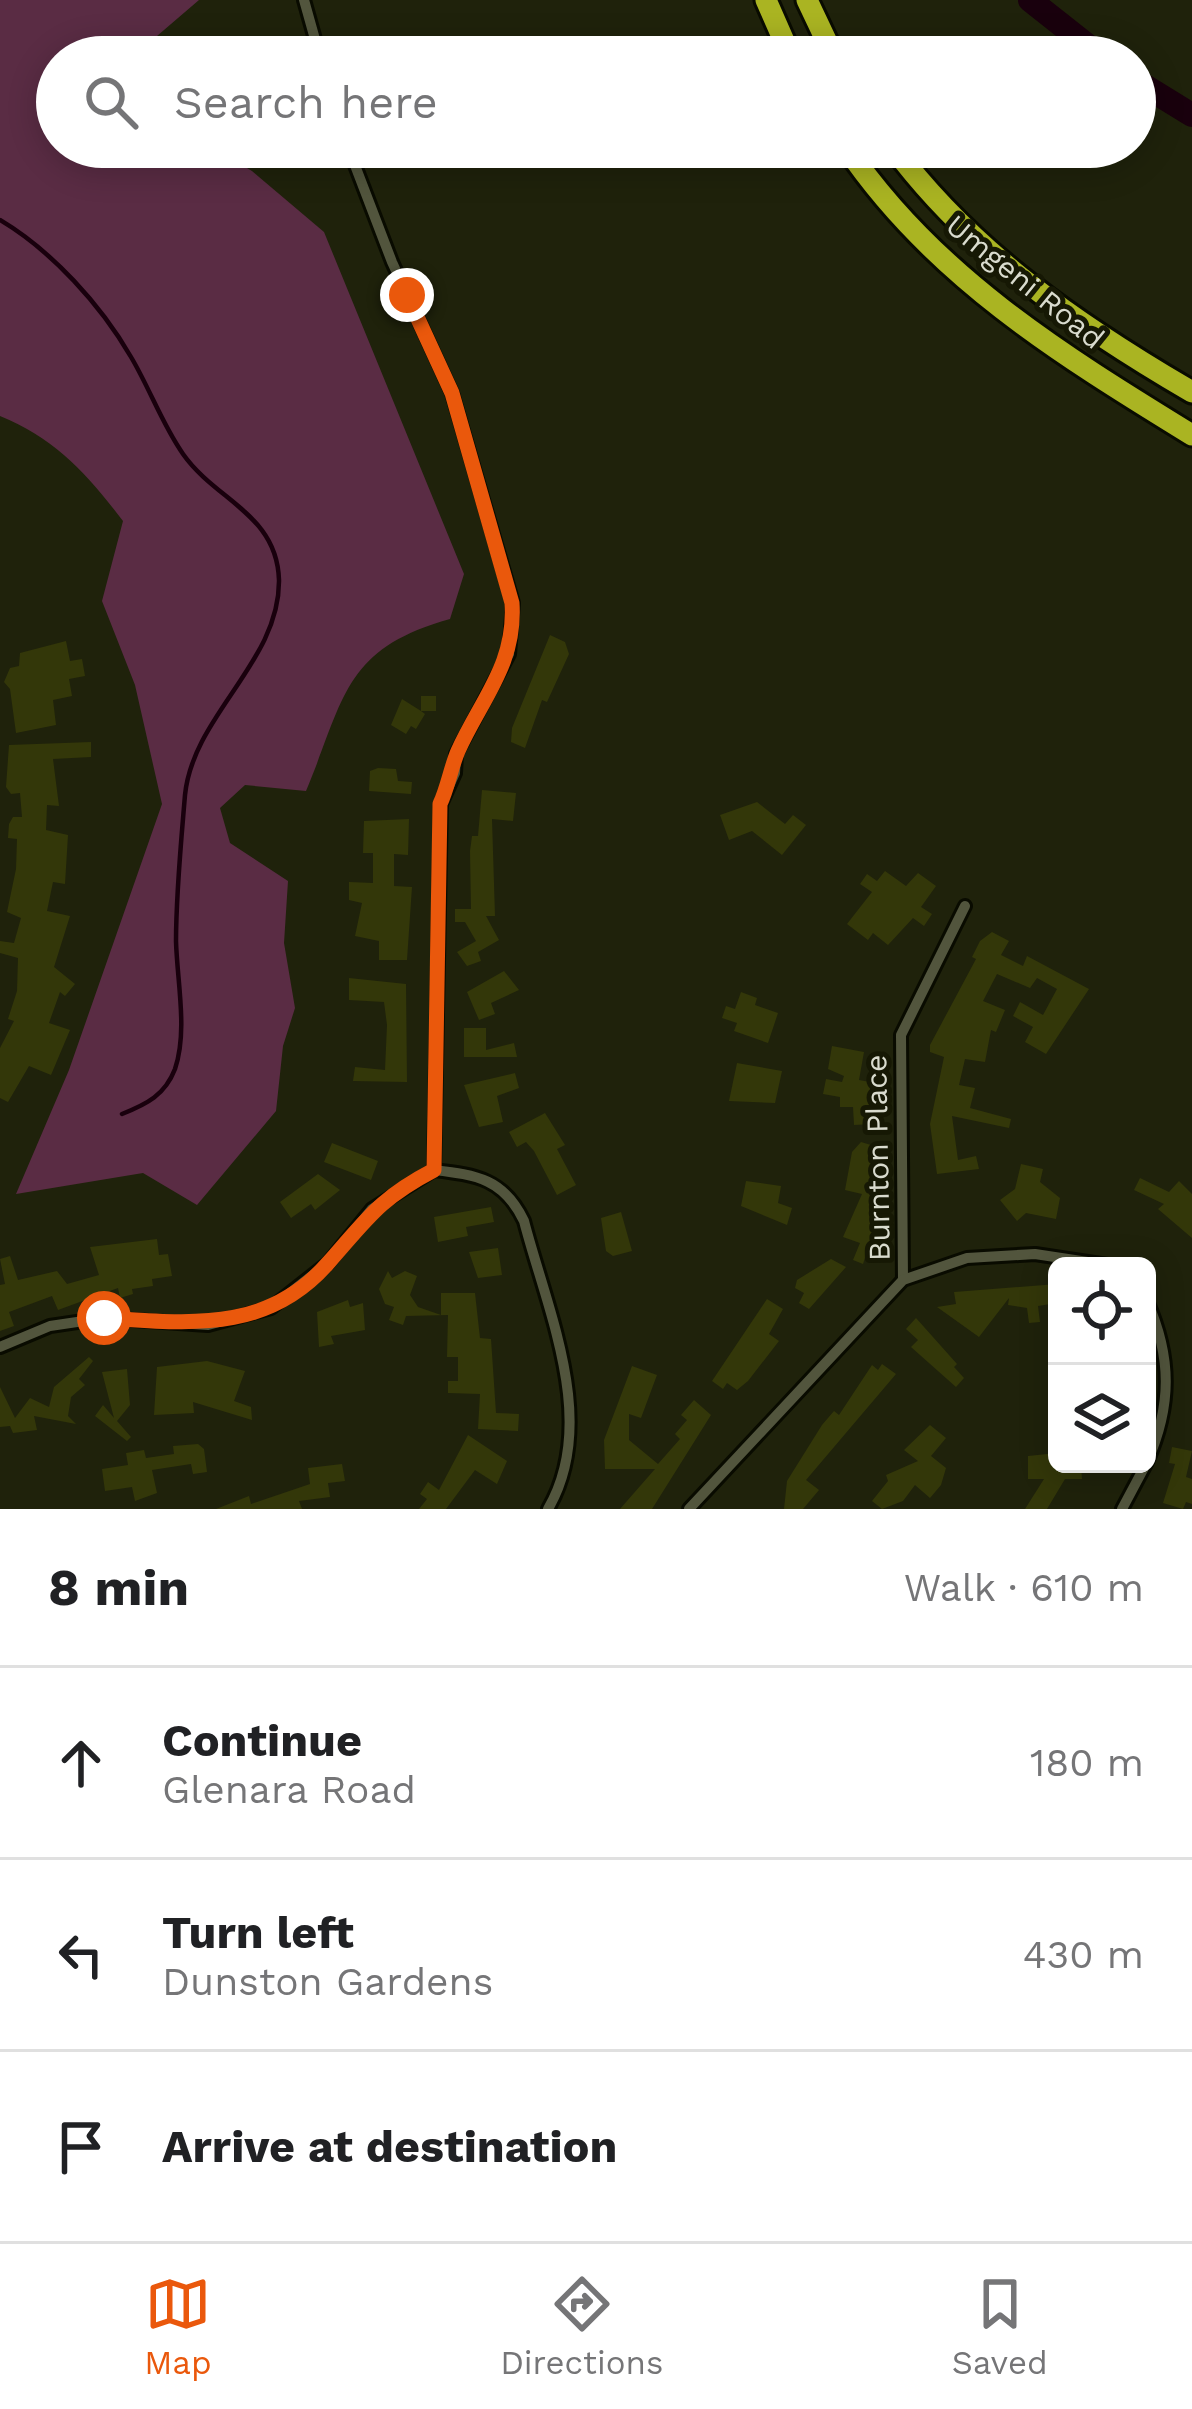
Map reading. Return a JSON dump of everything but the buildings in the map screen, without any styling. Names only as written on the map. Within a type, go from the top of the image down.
[{"type":"highway","points":[[766,0],[782,36]]},
{"type":"highway","points":[[807,0],[824,36]]},
{"type":"highway","name":"Umgeni Road","points":[[862,168],[910,229],[970,285],[1056,353],[1192,435]]},
{"type":"highway","name":"Umgeni Road","points":[[909,168],[1017,277],[1192,392]]},
{"type":"street","points":[[304,0],[314,36]]},
{"type":"street","points":[[356,168],[392,262],[452,393],[512,603],[509,654],[456,754],[455,773],[440,804],[434,1170]]},
{"type":"street","name":"Burnton Place","points":[[903,1280],[901,1035],[964,906]]},
{"type":"street","points":[[0,1347],[50,1327],[104,1318],[208,1325],[256,1314],[302,1288],[372,1209],[434,1170],[494,1181],[513,1198],[524,1221],[569,1395],[570,1437],[548,1509]]},
{"type":"street","points":[[689,1509],[903,1280],[967,1258],[1055,1257]]},
{"type":"street","points":[[1156,1328],[1165,1355],[1168,1392],[1156,1443]]},
{"type":"street","points":[[1122,1509],[1142,1473]]},
{"type":"shaded area","points":[[0,0],[199,0],[157,36],[36,36],[36,168],[247,168],[324,232],[464,574],[450,619],[388,645],[352,681],[306,791],[245,785],[220,808],[230,843],[288,881],[284,943],[295,1008],[283,1046],[276,1111],[197,1205],[143,1173],[16,1194],[69,1070],[162,804],[135,685],[102,601],[123,521],[69,459],[0,416]]},
{"type":"waterway","points":[[1030,0],[1075,36]]},
{"type":"waterway","points":[[1156,93],[1192,115]]},
{"type":"waterway","points":[[0,220],[56,263],[105,318],[183,454],[256,524],[276,558],[276,610],[266,637],[203,739],[185,795],[176,923],[181,1039],[175,1069],[154,1098],[122,1114]]},
{"type":"route","points":[[104,1318],[208,1325],[241,1320],[271,1308],[328,1263],[372,1209],[434,1170],[440,804],[455,773],[456,754],[500,679],[514,630],[512,603],[452,393],[407,295]]}]
